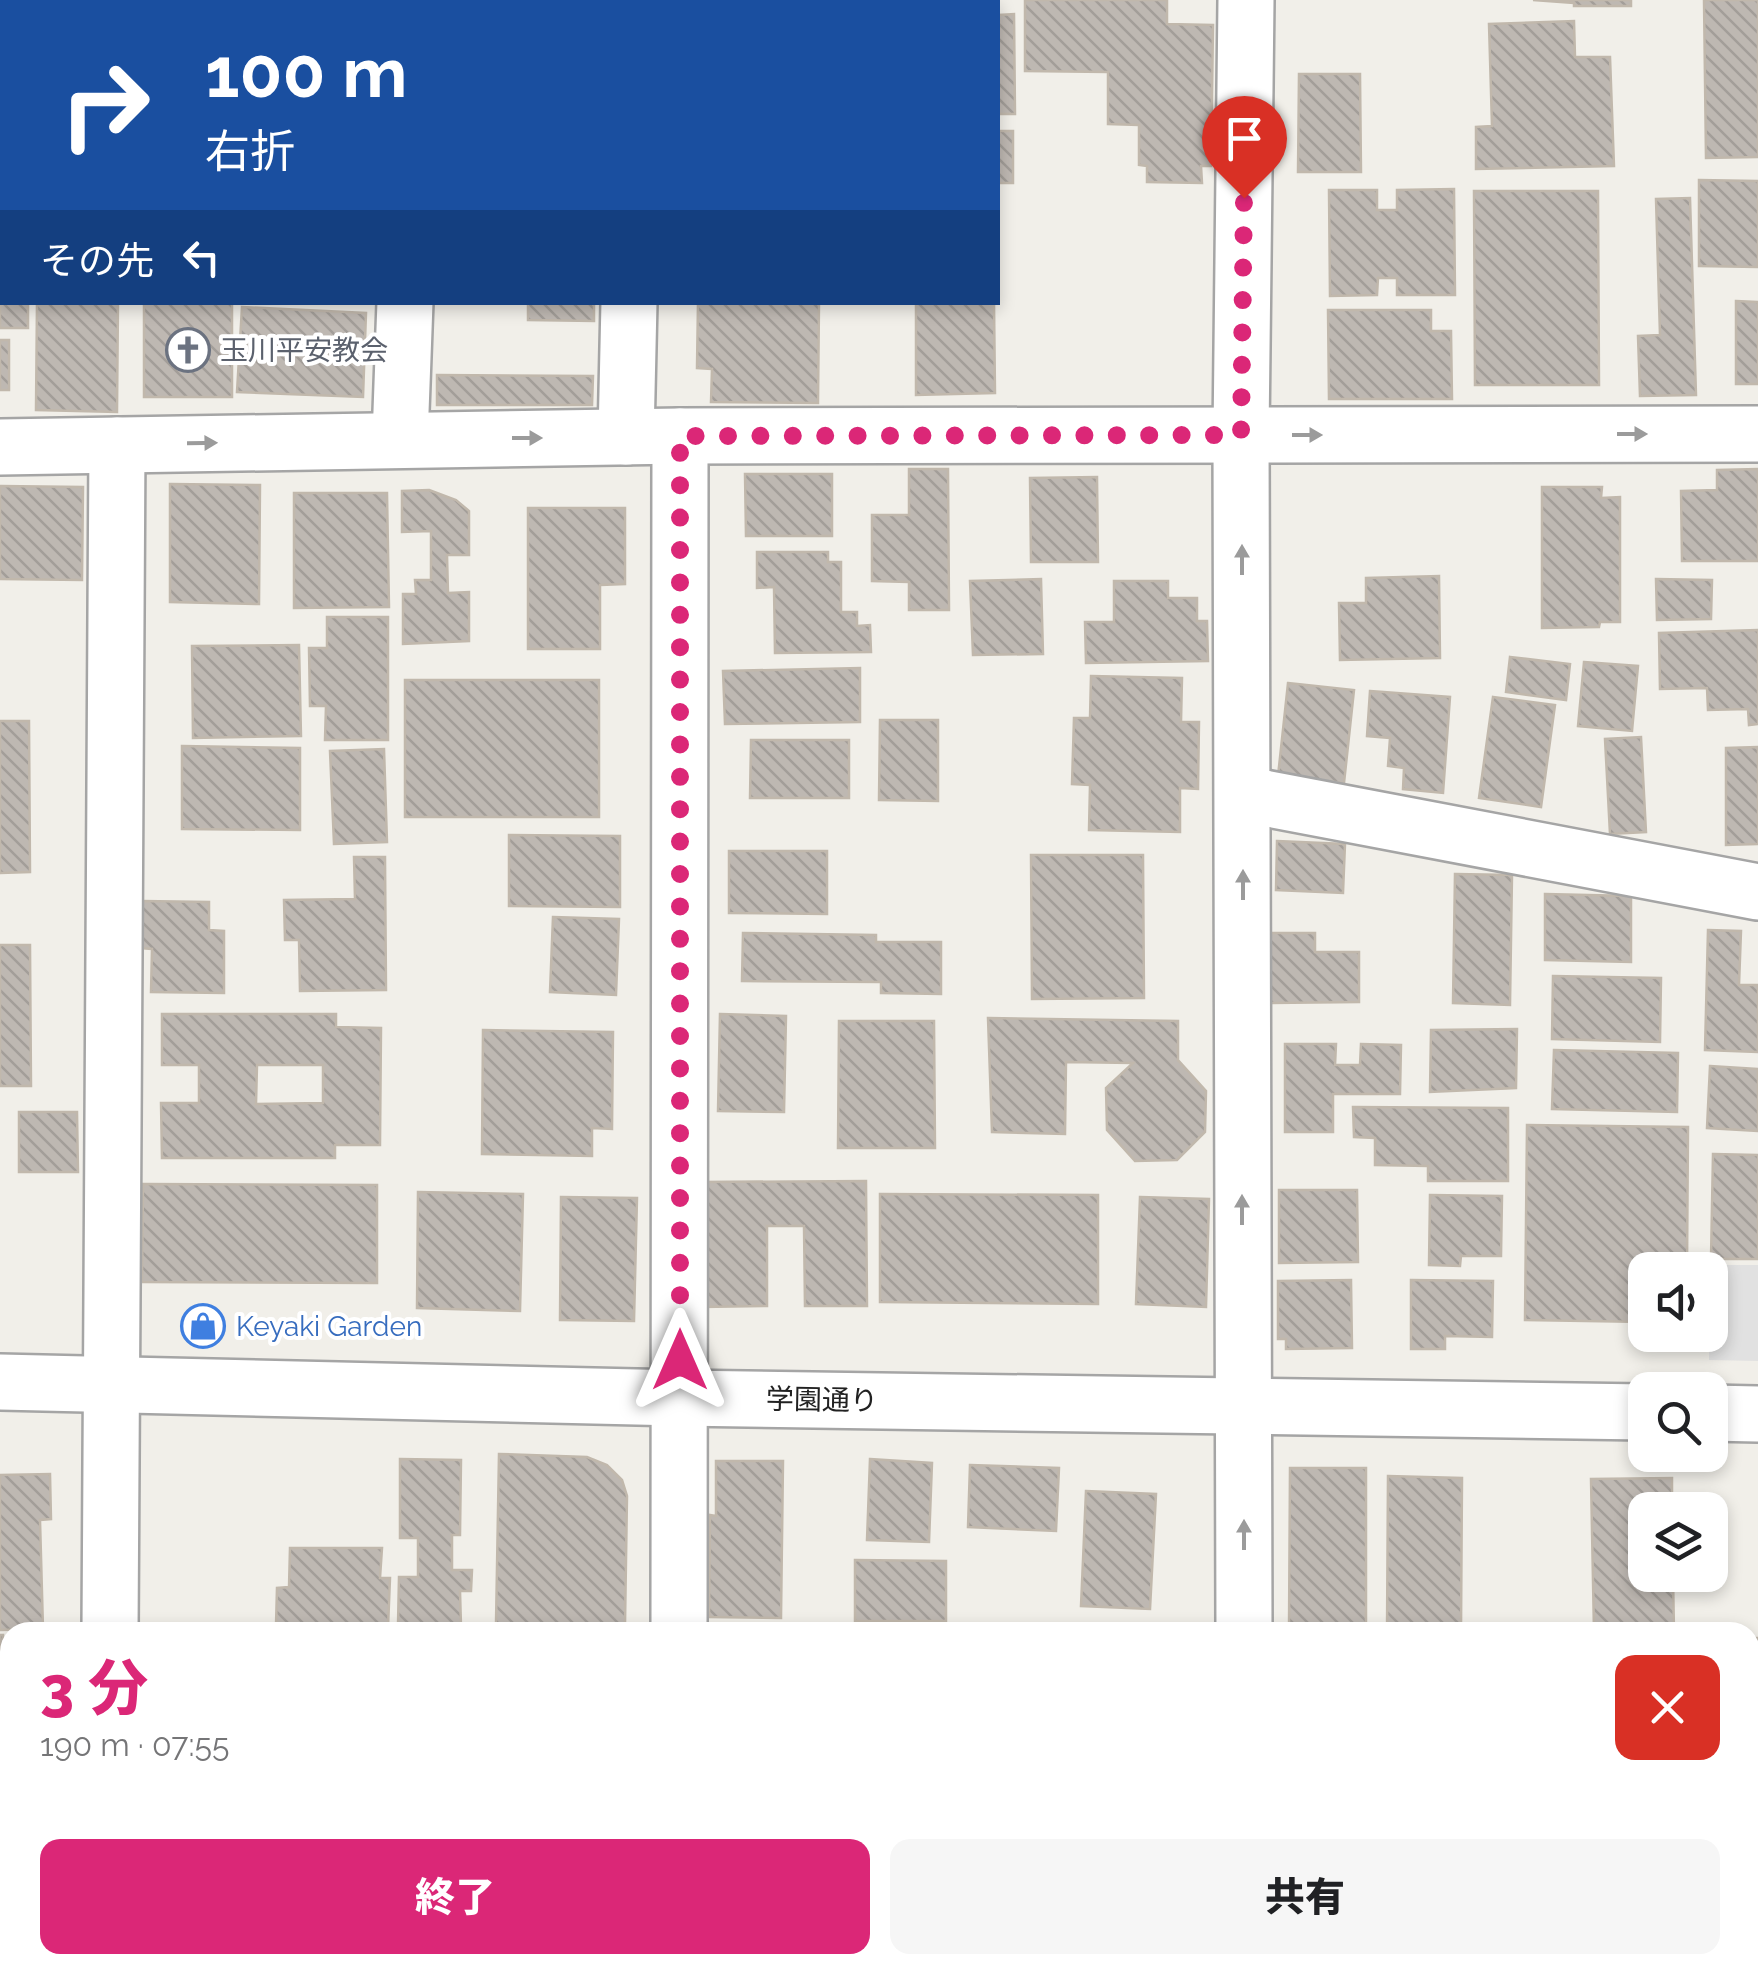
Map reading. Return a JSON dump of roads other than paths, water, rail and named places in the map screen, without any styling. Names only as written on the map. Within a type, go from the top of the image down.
[{"type":"street","points":[[1244,1622],[1241,435],[1246,0]]},
{"type":"street","points":[[400,439],[404,305]]},
{"type":"street","points":[[626,438],[629,305]]},
{"type":"street","points":[[0,446],[680,436],[1758,434]]},
{"type":"street","points":[[678,1622],[680,436]]},
{"type":"street","points":[[110,1622],[117,445]]},
{"type":"street","points":[[1243,794],[1758,892]]},
{"type":"street","name":"学園通り","points":[[0,1382],[680,1398],[1628,1412]]},
{"type":"street","points":[[1728,1414],[1758,1414]]},
{"type":"place","name":"玉川平安教会","points":[[188,350]]},
{"type":"place","name":"Keyaki Garden","points":[[203,1326]]}]
